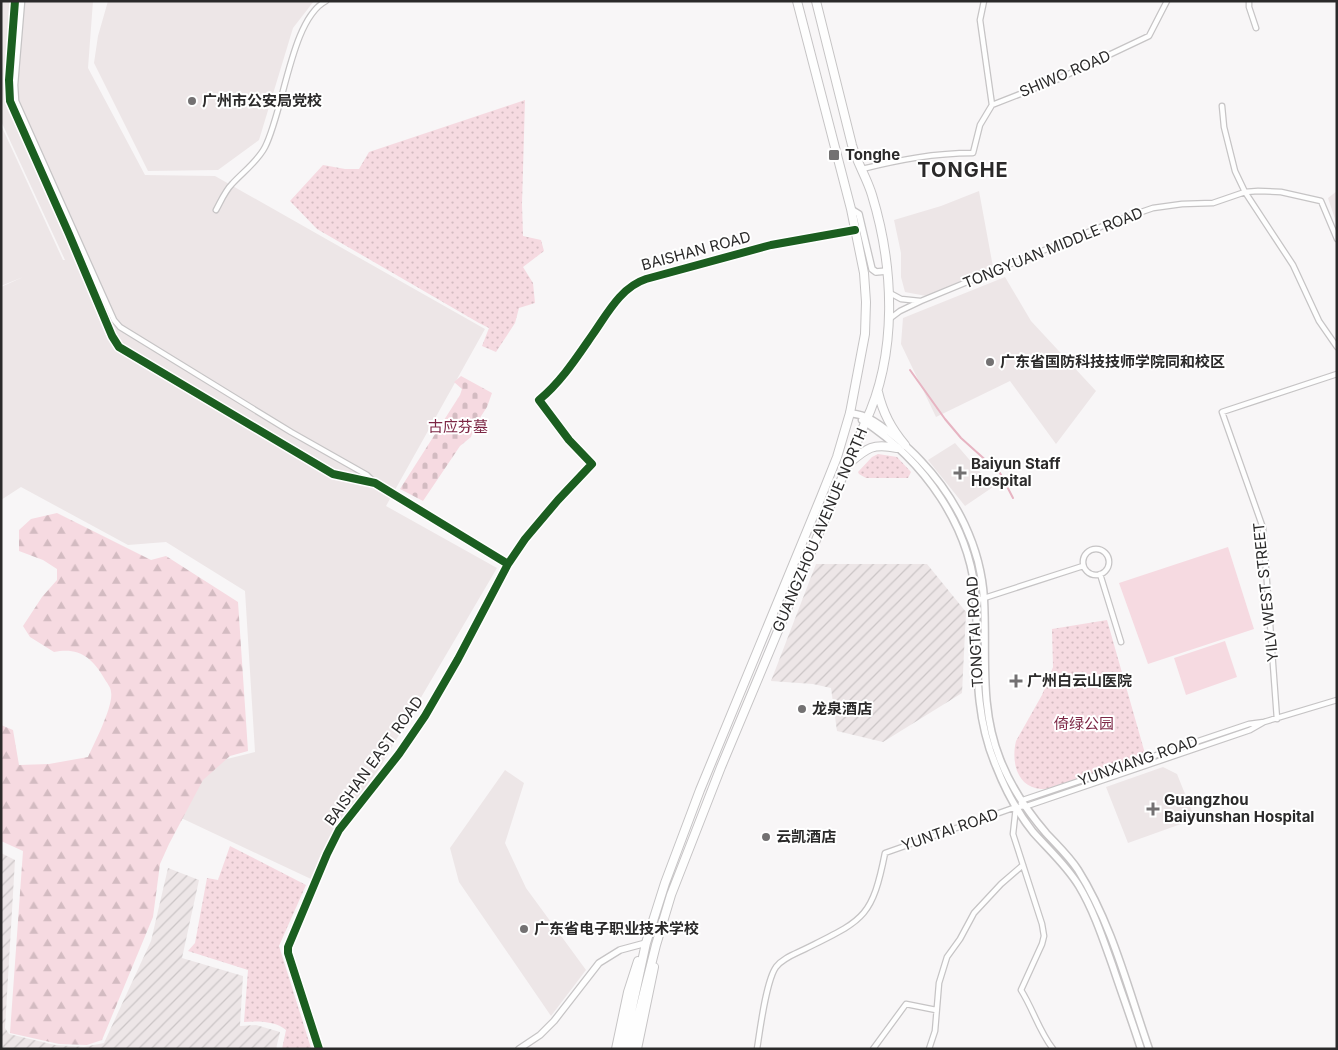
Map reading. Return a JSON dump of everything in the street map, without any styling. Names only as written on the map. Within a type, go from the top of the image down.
[{"type":"main road","name":"GUANGZHOU AVENUE NORTH","points":[[616,1049],[628,992],[646,943],[664,883],[700,790],[837,457],[861,365],[867,312],[864,273],[851,209],[797,1]]},
{"type":"main road","name":"GUANGZHOU AVENUE NORTH","points":[[637,1049],[652,984],[656,945],[671,895],[692,839],[846,465],[867,420],[878,392],[885,361],[888,320],[887,271],[876,211],[869,186],[853,147],[816,1]]},
{"type":"main road","points":[[878,392],[889,425],[901,446]]},
{"type":"main road","name":"TONGTAI ROAD","points":[[850,413],[867,420],[926,466],[944,488],[961,516],[979,565],[984,599],[984,677],[990,722],[1000,759],[1025,803],[1041,826],[1077,868],[1098,906],[1149,1049]]},
{"type":"main road","points":[[846,465],[871,446],[901,446]]},
{"type":"main road","name":"TONGTAI ROAD","points":[[901,446],[927,479],[951,515],[969,558],[976,600],[978,690],[986,740],[995,765],[1016,807],[1033,831],[1069,871],[1085,896],[1102,935],[1141,1049]]},
{"type":"main road","points":[[809,528],[819,532]]},
{"type":"main road","points":[[623,1049],[646,943]]},
{"type":"main road","points":[[630,1049],[656,945]]},
{"type":"street","points":[[15,1],[10,101],[115,342],[122,350],[333,474],[374,483]]},
{"type":"street","points":[[22,1],[15,85],[16,101],[114,320],[120,327],[291,432],[367,475],[374,483],[508,564]]},
{"type":"street","points":[[216,210],[230,186],[265,148],[301,31],[311,14],[319,5],[326,1]]},
{"type":"street","points":[[862,169],[912,157],[972,153],[980,125],[992,105],[980,20],[984,1]]},
{"type":"street","name":"SHIWO ROAD","points":[[992,105],[1056,80],[1149,36],[1166,1]]},
{"type":"street","points":[[1249,1],[1249,7],[1256,28]]},
{"type":"street","points":[[1222,106],[1224,127],[1235,172],[1245,192],[1292,265],[1319,321],[1337,347]]},
{"type":"street","name":"TONGYUAN MIDDLE ROAD","points":[[888,320],[900,311],[922,301],[1136,213],[1153,208],[1213,203],[1245,192],[1281,192],[1321,201],[1337,239]]},
{"type":"street","points":[[851,209],[859,214],[872,269],[876,272],[887,271]]},
{"type":"street","name":"BAISHAN ROAD","points":[[592,464],[569,440],[540,400],[561,379],[625,291],[634,284],[646,279],[771,245],[855,230]]},
{"type":"street","points":[[888,292],[901,299],[922,301]]},
{"type":"street","name":"YILV WEST STREET","points":[[1277,719],[1262,528],[1222,412],[1337,374]]},
{"type":"street","name":"BAISHAN EAST ROAD","points":[[319,1049],[288,953],[290,940],[337,835],[400,754],[425,716],[463,651],[508,564],[525,539],[592,464]]},
{"type":"street","points":[[1098,548],[1108,556],[1109,564],[1105,572],[1100,574],[1092,575],[1083,566],[1083,557],[1089,550],[1098,548]]},
{"type":"street","points":[[976,600],[1083,566]]},
{"type":"street","points":[[1100,574],[1121,642]]},
{"type":"street","name":"YUNXIANG ROAD","points":[[1016,807],[1250,730],[1264,722],[1337,700]]},
{"type":"street","points":[[1016,807],[1013,834],[1042,924],[1044,936],[1021,990],[1044,1037],[1053,1049]]},
{"type":"street","name":"YUNTAI ROAD","points":[[756,1049],[770,982],[777,966],[791,956],[846,928],[861,917],[869,908],[875,894],[885,853],[1016,807]]},
{"type":"street","points":[[929,1049],[935,1031],[939,983],[947,957],[960,939],[974,913],[1001,884],[1023,865]]},
{"type":"street","points":[[519,1049],[540,1035],[554,1021],[598,964],[620,950],[646,943]]},
{"type":"street","points":[[873,1049],[906,1004],[936,1010]]},
{"type":"shaded area","points":[[1,1],[93,1],[88,68],[145,175],[215,176],[485,329],[386,506],[497,568],[379,769],[333,832],[311,879],[177,816],[215,762],[255,752],[245,591],[166,542],[128,545],[21,487],[1,500],[1,287],[23,277],[1,286],[1,125],[63,260],[65,260],[1,121]]},
{"type":"shaded area","name":"广州市公安局党校","points":[[108,1],[314,1],[293,28],[259,140],[218,170],[148,171],[94,63],[98,36]]},
{"type":"shaded area","points":[[979,191],[993,267],[926,296],[905,292],[901,277],[901,253],[894,220],[941,206]]},
{"type":"shaded area","points":[[1337,191],[1337,225],[1328,198]]},
{"type":"shaded area","name":"广东省国防科技技师学院同和校区","points":[[1005,277],[1031,321],[1096,391],[1056,444],[1010,381],[936,417],[901,344],[903,318]]},
{"type":"shaded area","name":"Baiyun Staff Hospital","points":[[955,443],[993,487],[965,506],[928,460]]},
{"type":"shaded area","points":[[816,564],[927,564],[966,612],[962,693],[883,742],[837,731],[831,688],[813,684],[771,681]]},
{"type":"shaded area","name":"Guangzhou Baiyunshan Hospital","points":[[1163,767],[1177,774],[1195,819],[1128,843],[1106,787]]},
{"type":"shaded area","name":"广东省电子职业技术学校","points":[[505,770],[524,783],[505,843],[526,888],[586,970],[551,1016],[459,882],[450,848]]},
{"type":"shaded area","points":[[1,853],[15,860],[5,1028],[9,1034],[55,1045],[84,1047],[104,1043],[151,941],[168,868],[199,880],[182,958],[243,976],[240,1026],[256,1025],[280,1032],[276,1049],[1,1049]]},
{"type":"green space","points":[[525,100],[523,236],[541,240],[544,251],[523,267],[533,283],[535,303],[519,308],[515,323],[496,352],[482,346],[489,328],[317,229],[290,201],[323,165],[345,169],[359,169],[369,152]]},
{"type":"green space","name":"古应芬墓","points":[[461,376],[492,393],[487,407],[474,427],[471,437],[460,446],[423,501],[400,489],[460,395],[462,389],[454,382]]},
{"type":"green space","points":[[878,454],[897,457],[911,472],[908,478],[866,478],[859,474],[858,472],[872,457]]},
{"type":"green space","points":[[57,513],[151,560],[166,556],[238,602],[248,751],[230,756],[203,780],[160,864],[153,917],[102,1040],[87,1045],[59,1044],[10,1033],[23,851],[1,841],[1,725],[13,730],[19,765],[49,764],[88,757],[103,724],[111,698],[109,686],[95,664],[89,659],[77,652],[54,652],[30,637],[23,626],[42,597],[57,580],[57,569],[43,560],[19,551],[19,530],[31,519]]},
{"type":"green space","points":[[1228,547],[1254,629],[1148,664],[1119,583]]},
{"type":"green space","name":"倚绿公园","points":[[1107,620],[1146,757],[1056,787],[1041,789],[1026,784],[1015,765],[1016,741],[1042,695],[1053,667],[1052,629]]},
{"type":"green space","points":[[1225,641],[1237,677],[1186,695],[1174,658]]},
{"type":"green space","points":[[230,846],[306,885],[279,946],[311,1048],[282,1049],[286,1030],[282,1027],[266,1022],[244,1022],[248,970],[188,951],[195,943],[207,878],[218,880]]},
{"type":"waterway","points":[[910,370],[961,438],[1000,473],[1013,498]]},
{"type":"cycle path","points":[[15,1],[9,80],[10,101],[112,336],[119,347],[333,474],[375,483],[508,564]]},
{"type":"cycle path","points":[[319,1049],[288,953],[288,947],[327,854],[339,830],[399,754],[425,716],[458,659],[508,564],[525,539],[592,464],[569,440],[539,400],[568,369],[615,302],[637,283],[771,245],[855,230]]},
{"type":"place","name":"广州市公安局党校","points":[[192,101]]},
{"type":"place","name":"Tonghe","points":[[834,155]]},
{"type":"place","name":"广东省国防科技技师学院同和校区","points":[[990,362]]},
{"type":"place","name":"Baiyun Staff Hospital","points":[[960,473]]},
{"type":"place","name":"广州白云山医院","points":[[1016,681]]},
{"type":"place","name":"龙泉酒店","points":[[802,709]]},
{"type":"place","name":"Guangzhou Baiyunshan Hospital","points":[[1153,809]]},
{"type":"place","name":"云凯酒店","points":[[766,837]]},
{"type":"place","name":"广东省电子职业技术学校","points":[[524,929]]},
{"type":"district","name":"TONGHE","points":[[963,170]]}]
